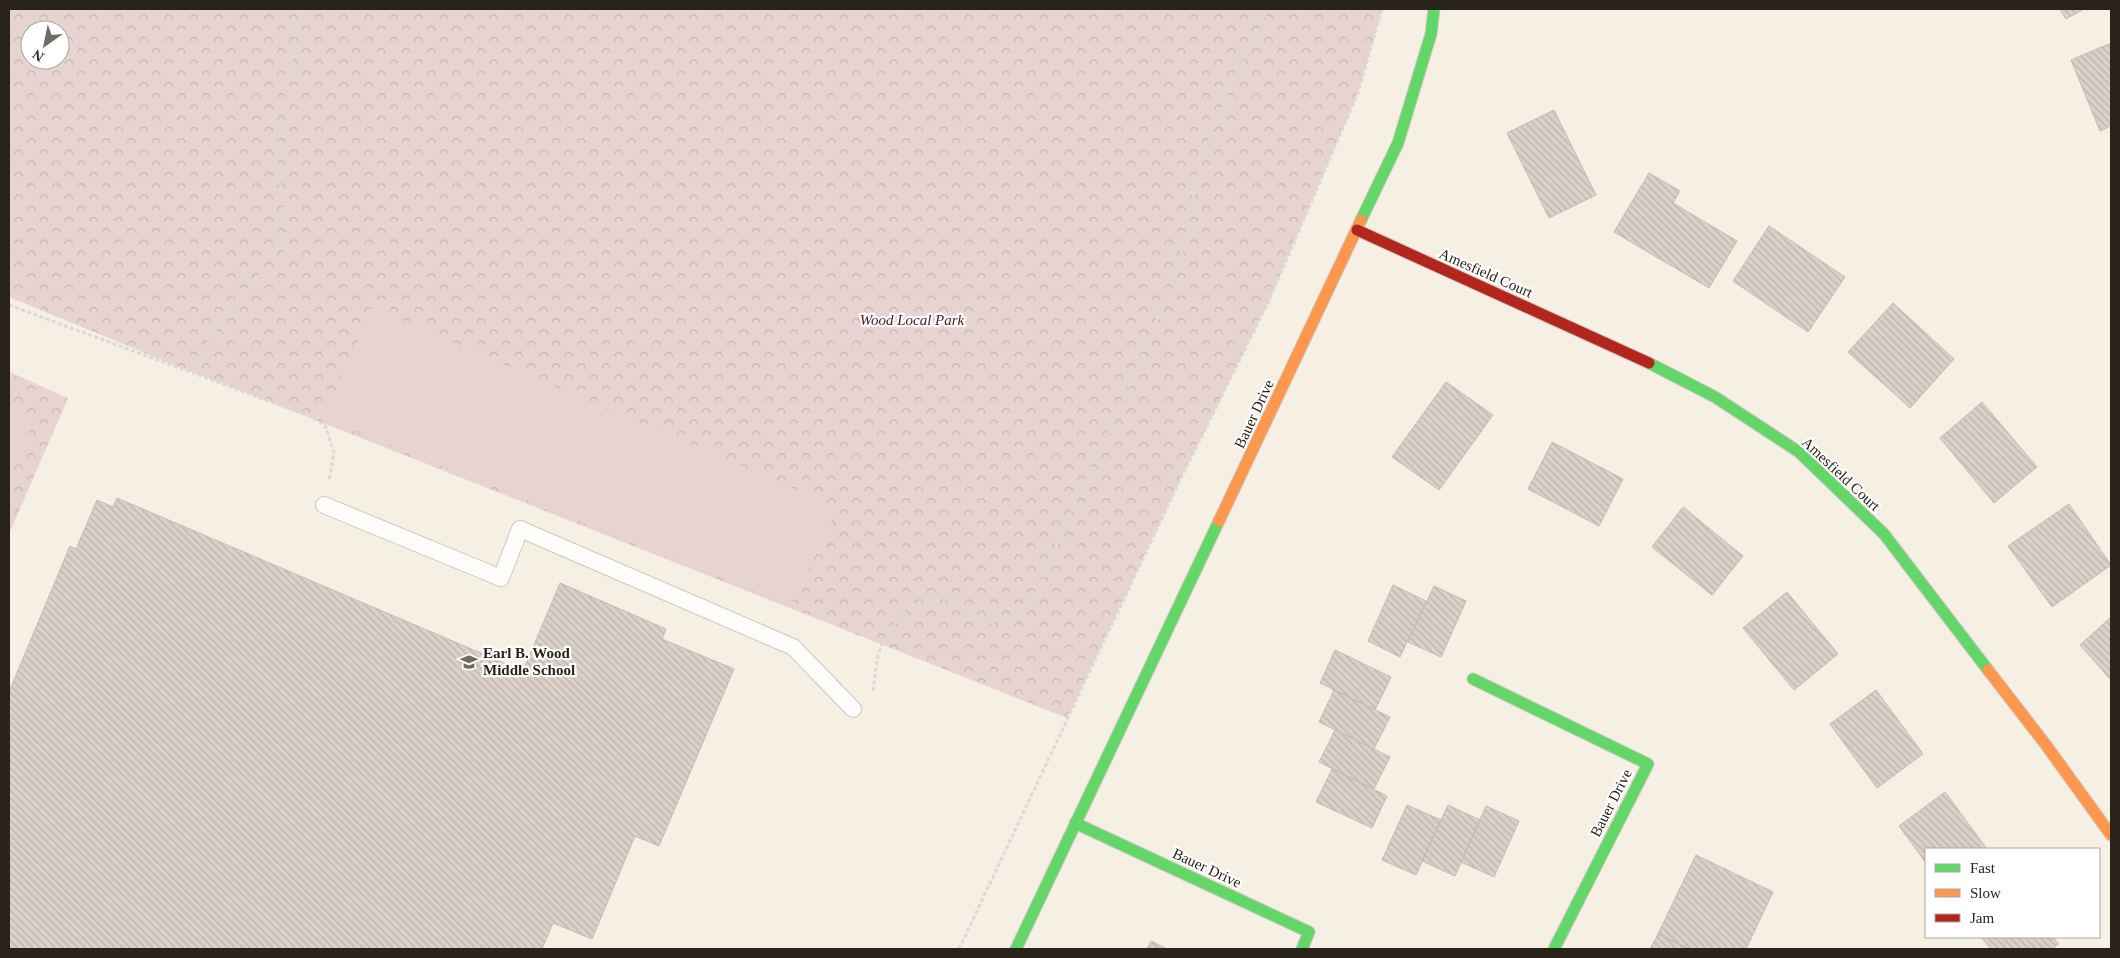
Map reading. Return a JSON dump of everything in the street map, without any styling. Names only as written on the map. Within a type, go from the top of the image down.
[{"type":"street","name":"Bauer Drive","points":[[1016,949],[1226,510],[1398,142],[1431,34],[1434,9]]},
{"type":"street","name":"Amesfield Court","points":[[1357,230],[1654,365],[1714,397],[1799,452],[1884,534],[2046,745],[2111,835]]},
{"type":"street","name":"Bauer Drive","points":[[1473,679],[1648,764],[1554,949]]},
{"type":"street","name":"Bauer Drive","points":[[1075,823],[1309,932],[1302,949]]},
{"type":"lane","points":[[324,505],[501,578],[520,529],[793,647],[853,709]]},
{"type":"path","points":[[189,372],[235,302],[256,278],[273,266],[284,252],[286,229],[283,197],[276,171],[277,144],[301,9]]},
{"type":"path","points":[[872,697],[877,659],[885,634],[903,613],[919,602],[937,599],[995,623],[1010,622],[1024,615],[1034,599],[1072,510],[1118,412],[1173,282],[1183,248],[1200,164],[1237,70],[1260,30],[1268,9]]},
{"type":"path","points":[[959,949],[1178,484],[1268,303],[1358,93],[1382,9]]},
{"type":"path","points":[[9,305],[309,416],[325,425],[334,452],[324,505]]},
{"type":"green space","name":"Wood Local Park","points":[[9,9],[1382,9],[1358,93],[1268,303],[1182,476],[1067,718],[189,371],[9,297]]},
{"type":"green space","points":[[372,308],[838,508],[790,606],[323,418]]},
{"type":"green space","points":[[9,372],[68,398],[9,534]]},
{"type":"green space","points":[[9,409],[34,420],[9,479]]},
{"type":"building","points":[[2060,9],[2084,9],[2066,19]]},
{"type":"building","points":[[2111,43],[2111,126],[2100,131],[2071,60]]},
{"type":"building","points":[[1554,110],[1596,195],[1549,218],[1507,133]]},
{"type":"building","points":[[1649,173],[1680,191],[1673,203],[1737,241],[1709,288],[1614,232]]},
{"type":"building","points":[[1769,226],[1845,277],[1808,332],[1733,281]]},
{"type":"building","points":[[1893,303],[1954,359],[1910,408],[1848,352]]},
{"type":"building","points":[[1446,382],[1493,415],[1439,490],[1392,457]]},
{"type":"building","points":[[1982,402],[2037,467],[1994,503],[1940,438]]},
{"type":"building","points":[[1552,442],[1623,479],[1599,526],[1528,489]]},
{"type":"building","name":"Earl B. Wood Middle School","points":[[117,498],[523,671],[560,583],[666,629],[662,639],[734,669],[659,846],[635,836],[592,939],[553,923],[542,949],[9,949],[9,692],[70,546],[76,549],[97,500],[113,507]]},
{"type":"building","points":[[2069,504],[2111,565],[2052,607],[2008,546]]},
{"type":"building","points":[[1683,507],[1743,556],[1712,595],[1652,547]]},
{"type":"building","points":[[1393,585],[1426,601],[1400,657],[1368,641]]},
{"type":"building","points":[[1434,586],[1466,601],[1441,657],[1408,642]]},
{"type":"building","points":[[1787,592],[1838,654],[1794,690],[1743,628]]},
{"type":"building","points":[[2111,617],[2111,680],[2080,645]]},
{"type":"building","points":[[1335,650],[1391,677],[1375,710],[1320,683]]},
{"type":"building","points":[[1334,690],[1390,717],[1374,749],[1319,722]]},
{"type":"building","points":[[1876,690],[1923,754],[1877,788],[1830,724]]},
{"type":"building","points":[[1335,730],[1390,757],[1374,789],[1319,762]]},
{"type":"building","points":[[1332,769],[1387,796],[1372,828],[1316,802]]},
{"type":"building","points":[[1945,792],[1986,848],[1925,848],[1925,862],[1899,826]]},
{"type":"building","points":[[1407,805],[1441,820],[1416,875],[1382,860]]},
{"type":"building","points":[[1448,805],[1480,820],[1455,876],[1422,861]]},
{"type":"building","points":[[1486,806],[1519,821],[1494,877],[1461,862]]},
{"type":"building","points":[[1696,855],[1773,892],[1746,949],[1689,949],[1658,934]]},
{"type":"building","points":[[1658,934],[1689,949],[1650,949]]},
{"type":"building","points":[[1982,938],[2054,938],[2059,944],[2051,949],[1991,949]]},
{"type":"building","points":[[1151,941],[1167,949],[1147,949]]},
{"type":"traffic: fast","points":[[1361,220],[1398,143],[1431,34],[1434,9]]},
{"type":"traffic: fast","points":[[1649,363],[1715,397],[1799,452],[1884,534],[1988,670]]},
{"type":"traffic: fast","points":[[1016,949],[1219,521]]},
{"type":"traffic: fast","points":[[1473,679],[1648,764],[1554,949]]},
{"type":"traffic: fast","points":[[1075,823],[1309,932],[1302,949]]},
{"type":"traffic: slow","points":[[1219,521],[1361,220]]},
{"type":"traffic: slow","points":[[1988,670],[2046,745],[2111,835]]},
{"type":"traffic: jam","points":[[1357,230],[1649,363]]},
{"type":"place","name":"Earl B. Wood Middle School","points":[[469,662]]}]
